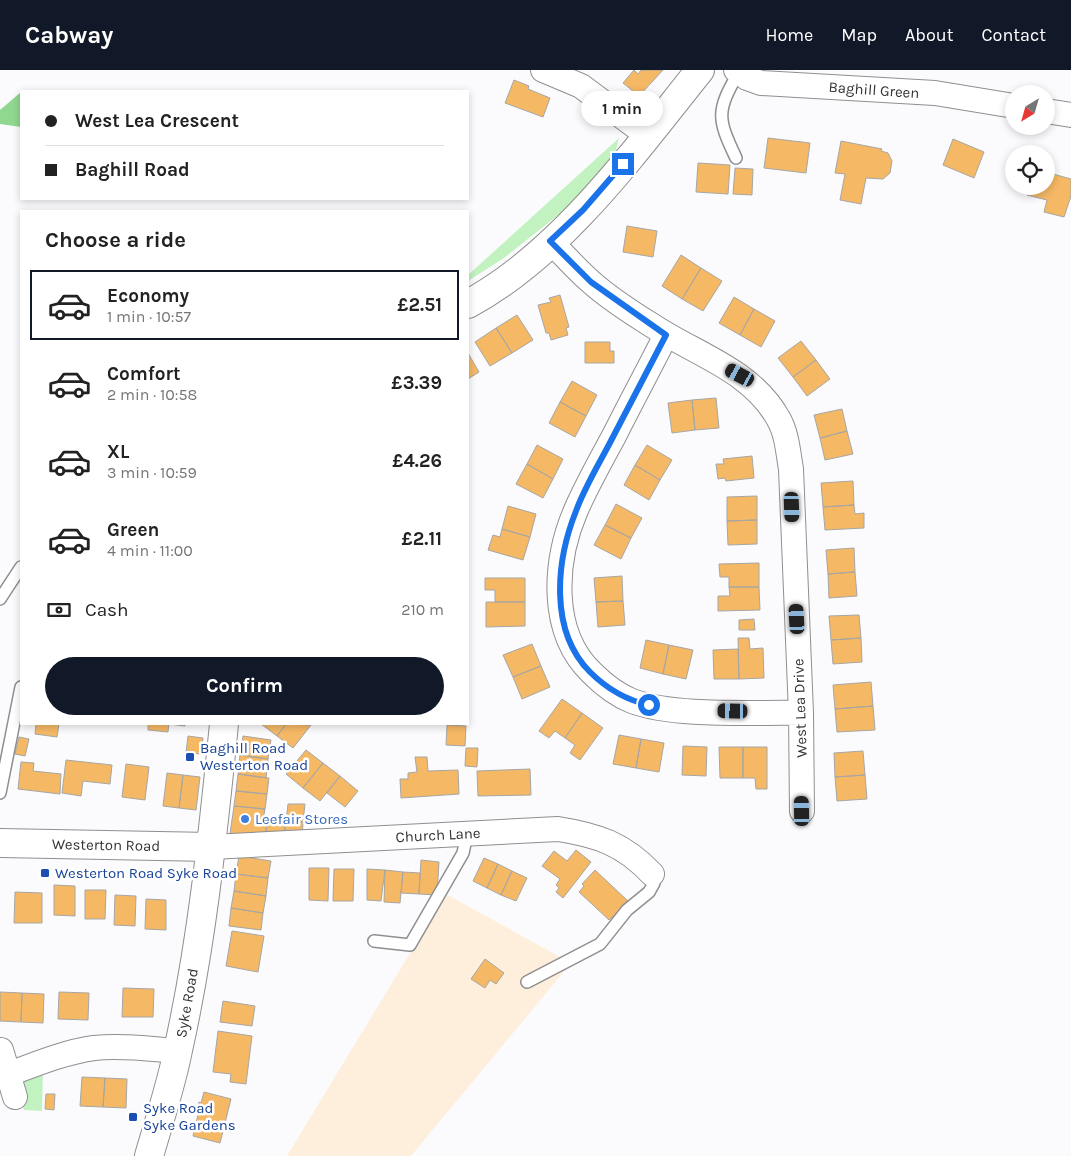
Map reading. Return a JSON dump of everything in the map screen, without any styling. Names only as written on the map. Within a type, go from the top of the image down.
[{"type":"street","points":[[544,70],[587,78],[647,135]]},
{"type":"street","points":[[469,303],[488,293],[550,241],[596,196],[700,70]]},
{"type":"street","name":"Baghill Green","points":[[738,71],[746,78],[761,82],[935,93],[1005,105]]},
{"type":"street","points":[[1055,112],[1071,115]]},
{"type":"street","name":"West Lea Drive","points":[[550,241],[591,282],[666,335],[740,375],[761,395],[779,419],[787,441],[791,470],[801,713],[802,811]]},
{"type":"street","points":[[666,335],[576,511],[566,542],[562,572],[560,603],[564,632],[580,662],[604,685],[631,701],[666,709],[801,713]]},
{"type":"street","name":"Syke Road","points":[[149,1156],[178,1051],[212,847],[224,725]]},
{"type":"street","name":"Church Lane","points":[[212,847],[558,829],[589,834],[614,844],[638,860],[652,874]]},
{"type":"street","name":"Westerton Road","points":[[0,843],[212,847]]},
{"type":"street","points":[[9,1074],[59,1056],[94,1048],[178,1051]]},
{"type":"street","points":[[2,1050],[15,1097]]},
{"type":"lane","points":[[736,158],[723,131],[721,117],[722,105],[738,71]]},
{"type":"lane","points":[[0,599],[20,569]]},
{"type":"lane","points":[[0,793],[20,692]]},
{"type":"lane","points":[[374,941],[410,945],[464,853],[467,834]]},
{"type":"lane","points":[[527,982],[600,944],[627,910],[649,892],[654,884],[652,874]]},
{"type":"shaded area","points":[[446,894],[571,963],[411,1156],[287,1156]]},
{"type":"green space","points":[[20,93],[20,127],[0,124],[0,110]]},
{"type":"green space","points":[[619,138],[615,154],[587,189],[566,209],[504,258],[469,280],[469,274]]},
{"type":"green space","points":[[43,1070],[42,1111],[24,1110],[19,1091],[22,1081]]},
{"type":"building","points":[[634,70],[638,74],[641,70],[663,70],[639,96],[623,83]]},
{"type":"building","points":[[514,80],[529,86],[528,89],[550,98],[543,117],[505,103]]},
{"type":"building","points":[[768,138],[810,143],[806,173],[764,168]]},
{"type":"building","points":[[953,139],[984,152],[974,178],[943,165]]},
{"type":"building","points":[[841,141],[882,149],[881,151],[888,153],[892,161],[890,173],[883,179],[866,178],[861,204],[840,200],[845,174],[835,173]]},
{"type":"building","points":[[698,163],[730,165],[728,194],[696,192]]},
{"type":"building","points":[[735,168],[753,169],[752,195],[733,194]]},
{"type":"building","points":[[1055,175],[1071,179],[1071,196],[1064,217],[1044,212],[1047,200],[1027,195],[1055,195]]},
{"type":"building","points":[[627,226],[657,231],[653,257],[623,252]]},
{"type":"building","points":[[681,255],[701,268],[682,299],[662,286]]},
{"type":"building","points":[[701,268],[722,281],[703,311],[682,299]]},
{"type":"building","points":[[560,295],[569,327],[566,328],[568,335],[551,340],[549,333],[546,333],[538,305],[551,302],[549,298]]},
{"type":"building","points":[[734,297],[754,309],[740,335],[719,323]]},
{"type":"building","points":[[754,309],[775,321],[761,347],[740,335]]},
{"type":"building","points":[[517,315],[533,340],[512,353],[496,328]]},
{"type":"building","points":[[496,328],[512,353],[490,366],[475,342]]},
{"type":"building","points":[[801,341],[816,360],[793,377],[778,358]]},
{"type":"building","points":[[585,342],[610,342],[610,351],[614,351],[614,363],[585,363]]},
{"type":"building","points":[[469,355],[479,372],[469,378]]},
{"type":"building","points":[[816,360],[830,379],[807,396],[793,377]]},
{"type":"building","points":[[572,381],[597,395],[586,416],[560,402]]},
{"type":"building","points":[[716,398],[719,428],[695,430],[692,400]]},
{"type":"building","points":[[692,400],[695,430],[672,433],[668,403]]},
{"type":"building","points":[[560,402],[586,416],[575,437],[549,423]]},
{"type":"building","points":[[842,409],[847,431],[820,438],[814,415]]},
{"type":"building","points":[[847,431],[853,454],[825,460],[820,438]]},
{"type":"building","points":[[537,445],[563,459],[553,479],[527,464]]},
{"type":"building","points":[[647,445],[672,460],[660,480],[635,465]]},
{"type":"building","points":[[752,456],[754,478],[726,481],[725,478],[718,479],[716,464],[724,464],[723,459]]},
{"type":"building","points":[[527,464],[553,479],[543,498],[516,484]]},
{"type":"building","points":[[635,465],[660,480],[649,500],[624,485]]},
{"type":"building","points":[[853,481],[854,505],[823,507],[821,483]]},
{"type":"building","points":[[757,496],[757,520],[727,521],[727,497]]},
{"type":"building","points":[[616,504],[642,518],[631,538],[605,525]]},
{"type":"building","points":[[854,505],[855,514],[864,513],[864,528],[825,530],[823,507]]},
{"type":"building","points":[[508,506],[536,514],[530,537],[502,529]]},
{"type":"building","points":[[757,520],[757,544],[728,545],[727,521]]},
{"type":"building","points":[[605,525],[631,538],[621,559],[594,545]]},
{"type":"building","points":[[502,529],[530,537],[523,560],[488,550],[493,535],[500,537]]},
{"type":"building","points":[[854,548],[855,572],[828,574],[826,550]]},
{"type":"building","points":[[759,563],[759,587],[729,587],[729,577],[720,577],[719,564]]},
{"type":"building","points":[[855,572],[857,596],[829,598],[828,574]]},
{"type":"building","points":[[622,576],[623,601],[596,602],[594,578]]},
{"type":"building","points":[[485,578],[525,578],[525,602],[495,602],[495,590],[485,590]]},
{"type":"building","points":[[729,587],[759,587],[760,610],[718,611],[718,596],[730,596]]},
{"type":"building","points":[[623,601],[625,625],[598,627],[596,602]]},
{"type":"building","points":[[486,602],[525,602],[525,626],[486,627]]},
{"type":"building","points":[[859,615],[861,638],[831,640],[829,616]]},
{"type":"building","points":[[754,619],[755,630],[739,630],[739,620]]},
{"type":"building","points":[[738,638],[749,638],[750,649],[763,648],[764,678],[739,679]]},
{"type":"building","points":[[861,638],[862,662],[833,664],[831,640]]},
{"type":"building","points":[[646,640],[669,645],[663,674],[640,668]]},
{"type":"building","points":[[532,644],[541,666],[513,677],[503,655]]},
{"type":"building","points":[[669,645],[693,650],[686,679],[663,674]]},
{"type":"building","points":[[738,649],[739,679],[714,679],[713,650]]},
{"type":"building","points":[[541,666],[550,687],[522,699],[513,677]]},
{"type":"building","points":[[871,682],[873,706],[835,709],[833,685]]},
{"type":"building","points":[[562,699],[582,713],[565,738],[555,731],[549,738],[539,731]]},
{"type":"building","points":[[873,706],[875,730],[837,732],[835,709]]},
{"type":"building","points":[[582,713],[603,728],[580,760],[570,753],[575,745],[565,738]]},
{"type":"building","points":[[36,725],[59,725],[57,737],[35,734]]},
{"type":"building","points":[[148,725],[169,725],[168,732],[148,730]]},
{"type":"building","points":[[262,725],[285,725],[277,736]]},
{"type":"building","points":[[285,725],[311,725],[293,748],[277,736]]},
{"type":"building","points":[[447,725],[466,726],[465,746],[446,745]]},
{"type":"building","points":[[619,735],[641,739],[636,768],[613,764]]},
{"type":"building","points":[[188,736],[203,738],[201,754],[186,753]]},
{"type":"building","points":[[243,736],[271,740],[268,759],[240,755]]},
{"type":"building","points":[[19,737],[29,739],[25,756],[15,754]]},
{"type":"building","points":[[641,739],[664,743],[659,772],[636,768]]},
{"type":"building","points":[[683,746],[707,747],[706,776],[682,775]]},
{"type":"building","points":[[719,747],[743,747],[743,778],[720,778]]},
{"type":"building","points":[[743,747],[767,747],[767,789],[756,789],[755,778],[743,778]]},
{"type":"building","points":[[466,748],[478,748],[477,767],[465,766]]},
{"type":"building","points":[[306,750],[323,763],[303,788],[286,774]]},
{"type":"building","points":[[863,751],[865,775],[835,777],[834,753]]},
{"type":"building","points":[[240,755],[268,759],[266,778],[238,774]]},
{"type":"building","points":[[415,757],[427,757],[428,771],[458,770],[459,794],[401,798],[400,779],[408,779],[408,773],[417,772]]},
{"type":"building","points":[[66,760],[112,765],[110,784],[83,781],[81,796],[62,793]]},
{"type":"building","points":[[21,762],[34,763],[33,771],[61,774],[60,794],[18,789]]},
{"type":"building","points":[[323,763],[340,776],[320,801],[303,788]]},
{"type":"building","points":[[126,764],[149,767],[145,800],[122,797]]},
{"type":"building","points":[[530,769],[531,795],[478,796],[477,771]]},
{"type":"building","points":[[167,773],[183,775],[179,808],[163,806]]},
{"type":"building","points":[[238,774],[269,778],[267,794],[236,791]]},
{"type":"building","points":[[183,775],[200,777],[196,810],[179,808]]},
{"type":"building","points":[[865,775],[867,799],[837,801],[835,777]]},
{"type":"building","points":[[340,776],[358,791],[345,807],[327,793]]},
{"type":"building","points":[[236,791],[267,794],[265,809],[234,806]]},
{"type":"building","points":[[288,804],[305,804],[303,822],[286,821]]},
{"type":"building","points":[[234,806],[265,809],[263,820],[267,821],[265,840],[229,841]]},
{"type":"building","points":[[267,821],[286,821],[283,840],[265,840]]},
{"type":"building","points":[[286,821],[303,822],[302,839],[283,840]]},
{"type":"building","points":[[576,850],[591,862],[563,898],[556,892],[559,888],[556,885],[560,879],[542,866],[554,851],[567,861]]},
{"type":"building","points":[[239,856],[271,861],[268,878],[236,874]]},
{"type":"building","points":[[484,858],[498,864],[487,888],[473,881]]},
{"type":"building","points":[[421,860],[439,862],[437,895],[419,894]]},
{"type":"building","points":[[498,864],[512,871],[501,895],[487,888]]},
{"type":"building","points":[[309,868],[329,868],[328,901],[309,900]]},
{"type":"building","points":[[334,869],[354,869],[353,901],[333,901]]},
{"type":"building","points":[[367,869],[385,870],[381,901],[367,900]]},
{"type":"building","points":[[385,870],[403,872],[400,903],[384,902]]},
{"type":"building","points":[[595,870],[629,902],[609,920],[579,892],[584,886],[582,884]]},
{"type":"building","points":[[512,871],[527,878],[516,901],[501,895]]},
{"type":"building","points":[[403,872],[420,873],[419,894],[401,893]]},
{"type":"building","points":[[236,874],[268,878],[266,896],[234,891]]},
{"type":"building","points":[[54,885],[75,886],[75,916],[54,915]]},
{"type":"building","points":[[85,890],[106,890],[105,919],[85,919]]},
{"type":"building","points":[[234,891],[266,896],[263,913],[231,908]]},
{"type":"building","points":[[15,892],[42,893],[42,923],[14,923]]},
{"type":"building","points":[[115,895],[136,896],[135,926],[114,925]]},
{"type":"building","points":[[146,899],[166,900],[166,930],[145,929]]},
{"type":"building","points":[[231,908],[263,913],[261,930],[229,926]]},
{"type":"building","points":[[232,931],[264,936],[258,972],[226,966]]},
{"type":"building","points":[[485,959],[504,973],[496,984],[490,980],[485,988],[471,979]]},
{"type":"building","points":[[123,988],[154,989],[153,1017],[122,1017]]},
{"type":"building","points":[[0,992],[22,993],[21,1022],[0,1021]]},
{"type":"building","points":[[59,992],[89,993],[88,1020],[58,1019]]},
{"type":"building","points":[[22,993],[44,994],[43,1023],[21,1022]]},
{"type":"building","points":[[223,1001],[255,1006],[252,1026],[220,1022]]},
{"type":"building","points":[[218,1031],[252,1036],[246,1084],[230,1082],[231,1074],[213,1072]]},
{"type":"building","points":[[82,1077],[105,1078],[103,1107],[80,1106]]},
{"type":"building","points":[[105,1078],[127,1079],[126,1108],[103,1107]]},
{"type":"building","points":[[204,1092],[231,1099],[220,1143],[193,1136],[199,1111],[196,1111],[199,1102],[201,1103]]},
{"type":"building","points":[[46,1094],[55,1094],[54,1110],[45,1109]]},
{"type":"place","name":"Baghill Road Westerton Road","points":[[190,757]]},
{"type":"place","name":"Leefair Stores","points":[[245,819]]},
{"type":"place","name":"Westerton Road Syke Road","points":[[45,873]]},
{"type":"place","name":"Syke Road Syke Gardens","points":[[133,1117]]},
{"type":"route","points":[[623,164],[570,224],[550,241],[591,282],[628,310],[666,335],[576,511],[566,542],[560,603],[564,632],[580,662],[604,685],[631,701],[649,705]]}]
